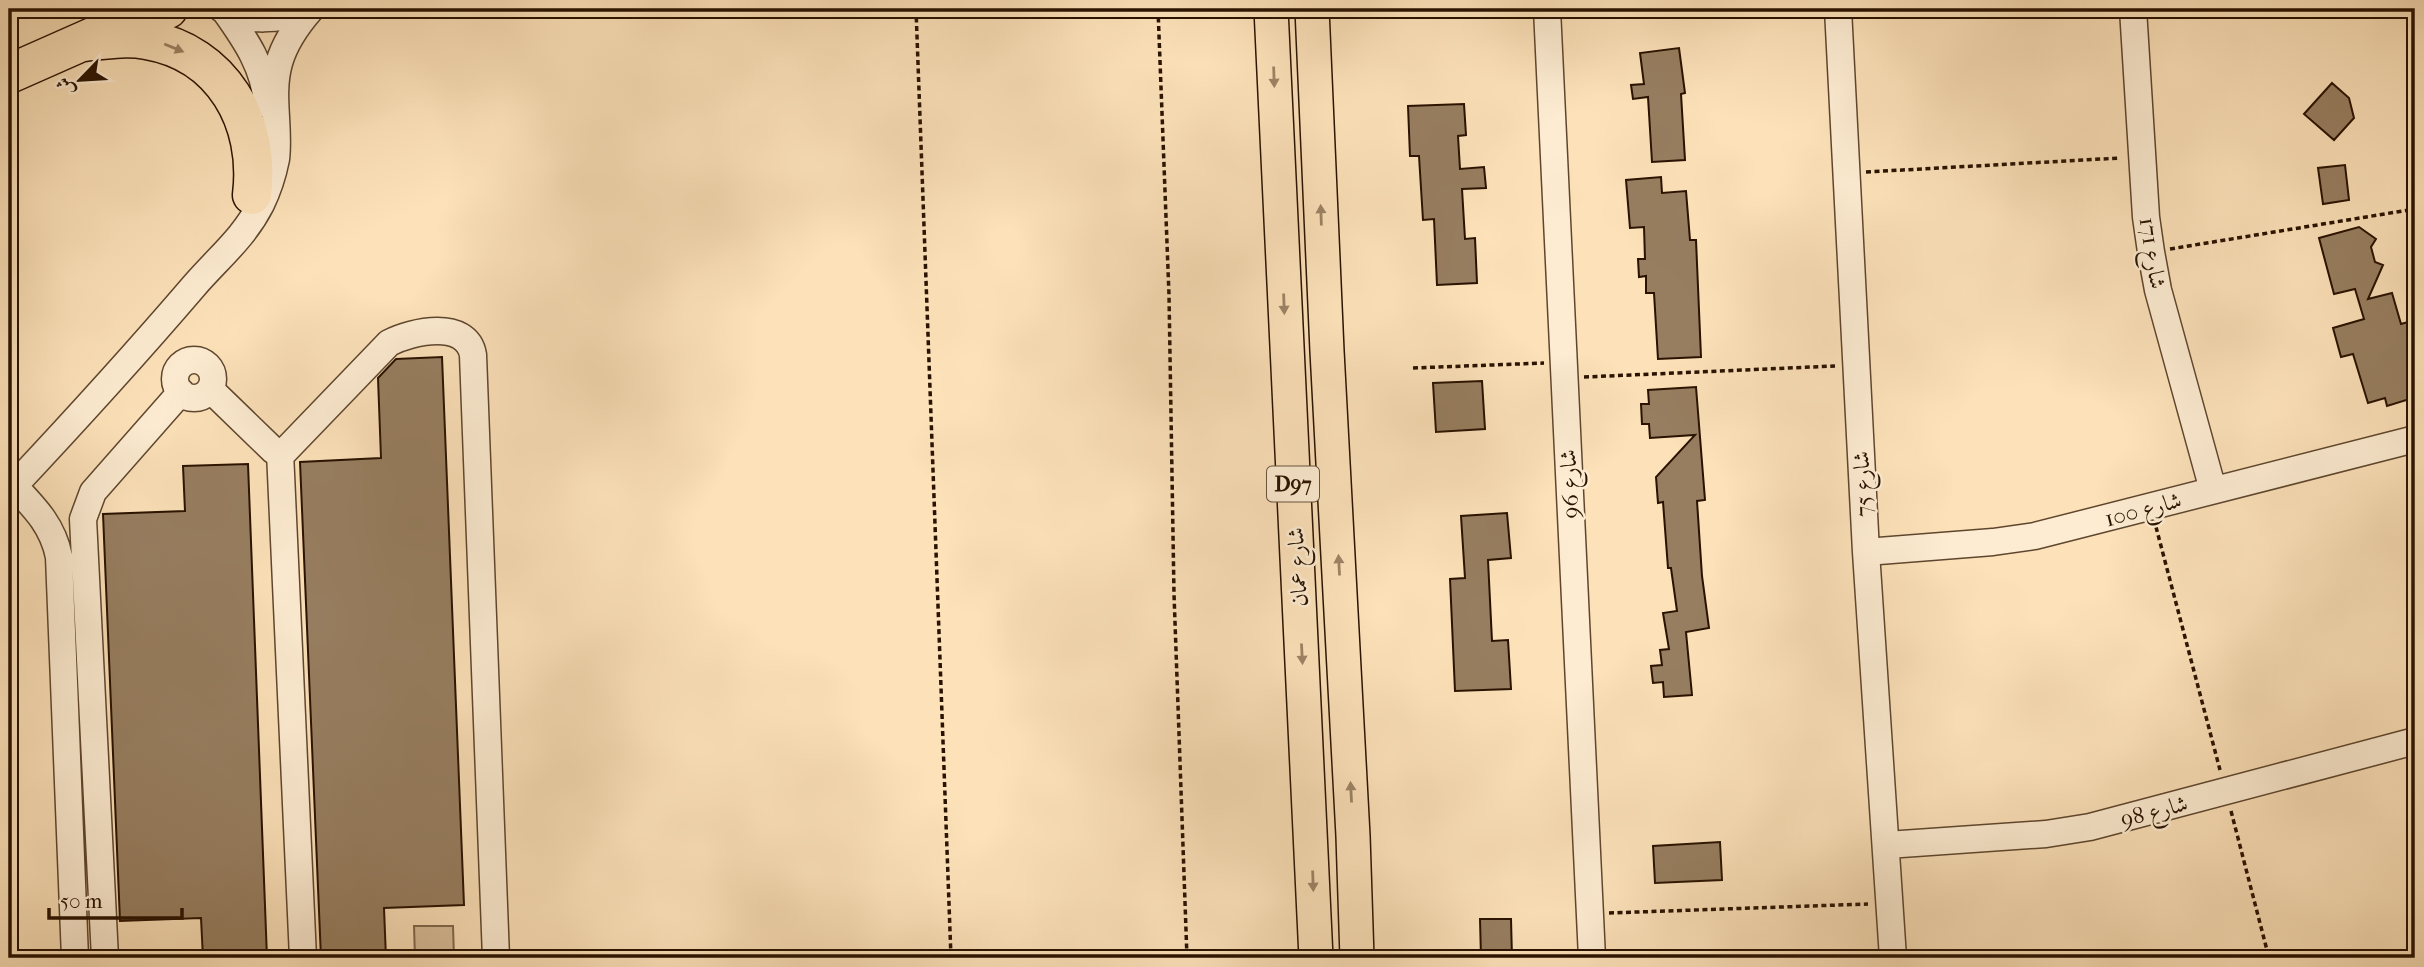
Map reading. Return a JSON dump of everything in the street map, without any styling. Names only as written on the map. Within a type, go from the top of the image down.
[{"type":"highway","points":[[9,74],[113,28],[168,9]]},
{"type":"highway","points":[[83,42],[125,38],[166,44],[203,64],[219,78],[242,113],[249,132],[254,174],[252,195]]},
{"type":"main road","name":"شارع عمان","points":[[1271,9],[1316,958]]},
{"type":"main road","name":"شارع عمان","points":[[1312,9],[1357,958]]},
{"type":"street","points":[[224,10],[247,18],[270,19],[308,9]]},
{"type":"street","points":[[75,958],[60,557],[46,520],[11,489],[150,337],[216,260],[243,234],[269,186],[276,156],[274,105],[278,65],[286,43],[308,9]]},
{"type":"street","name":"شارع 96","points":[[1547,9],[1592,958]]},
{"type":"street","name":"شارع 75","points":[[1838,9],[1866,552],[1893,958]]},
{"type":"street","name":"شارع 171","points":[[2133,9],[2151,253],[2158,290],[2213,491]]},
{"type":"street","points":[[216,260],[224,241],[252,195],[264,157],[267,136],[267,98],[261,74],[251,50],[224,10]]},
{"type":"street","points":[[210,389],[271,448],[280,452],[288,450],[388,343],[411,335],[449,331],[460,334],[469,343],[472,355],[496,958]]},
{"type":"street","points":[[150,337],[180,365]]},
{"type":"street","points":[[193,360],[206,364],[213,375],[210,389],[199,397],[181,392],[175,378],[180,365],[193,360]]},
{"type":"street","points":[[105,958],[83,519],[93,492],[181,392]]},
{"type":"street","name":"شارع 100","points":[[1866,552],[2014,539],[2076,527],[2415,439]]},
{"type":"street","points":[[280,452],[303,958]]},
{"type":"street","name":"شارع 98","points":[[1886,845],[2046,834],[2090,827],[2415,741]]},
{"type":"path","points":[[916,9],[951,958]]},
{"type":"path","points":[[1158,9],[1187,958]]},
{"type":"path","points":[[1846,173],[2142,157]]},
{"type":"path","points":[[2151,253],[2415,209]]},
{"type":"path","points":[[1413,368],[1564,370],[1856,365]]},
{"type":"path","points":[[2151,507],[2269,958]]},
{"type":"path","points":[[1590,914],[1890,903]]},
{"type":"shaded area","points":[[414,926],[453,926],[454,958],[415,958]]},
{"type":"building","points":[[1679,48],[1685,93],[1681,94],[1685,160],[1652,162],[1648,97],[1633,99],[1631,85],[1644,84],[1640,53]]},
{"type":"building","points":[[2332,83],[2349,98],[2354,118],[2334,140],[2304,114]]},
{"type":"building","points":[[1464,104],[1466,135],[1458,136],[1460,169],[1484,167],[1486,188],[1462,189],[1465,239],[1475,238],[1477,283],[1437,285],[1434,219],[1423,220],[1419,156],[1410,156],[1408,106]]},
{"type":"building","points":[[2345,165],[2349,200],[2323,204],[2318,168]]},
{"type":"building","points":[[1661,177],[1662,193],[1686,191],[1690,240],[1696,240],[1701,357],[1658,359],[1654,293],[1646,293],[1646,276],[1639,277],[1638,259],[1645,259],[1644,227],[1630,228],[1626,180]]},
{"type":"building","points":[[2359,227],[2376,239],[2371,247],[2375,262],[2383,265],[2368,299],[2392,293],[2401,324],[2408,322],[2415,350],[2413,398],[2387,406],[2385,398],[2368,403],[2353,354],[2341,357],[2333,328],[2364,319],[2355,289],[2334,294],[2319,238]]},
{"type":"building","points":[[442,357],[464,905],[384,908],[386,958],[321,958],[300,462],[381,458],[378,378],[396,359]]},
{"type":"building","points":[[1482,381],[1485,429],[1436,432],[1433,383]]},
{"type":"building","points":[[1696,387],[1705,500],[1697,501],[1709,628],[1686,632],[1692,695],[1664,697],[1663,682],[1653,683],[1651,666],[1662,665],[1660,650],[1669,649],[1663,613],[1677,611],[1671,568],[1668,568],[1663,502],[1658,503],[1656,477],[1695,435],[1650,438],[1649,424],[1642,424],[1641,404],[1649,404],[1648,390]]},
{"type":"building","points":[[248,464],[267,958],[203,958],[201,918],[120,921],[103,514],[185,511],[183,466]]},
{"type":"building","points":[[1507,513],[1511,558],[1488,560],[1492,641],[1508,640],[1511,689],[1455,691],[1450,579],[1465,578],[1461,516]]},
{"type":"building","points":[[1720,842],[1722,880],[1655,883],[1653,846]]},
{"type":"building","points":[[1480,919],[1511,919],[1512,958],[1481,958]]}]
